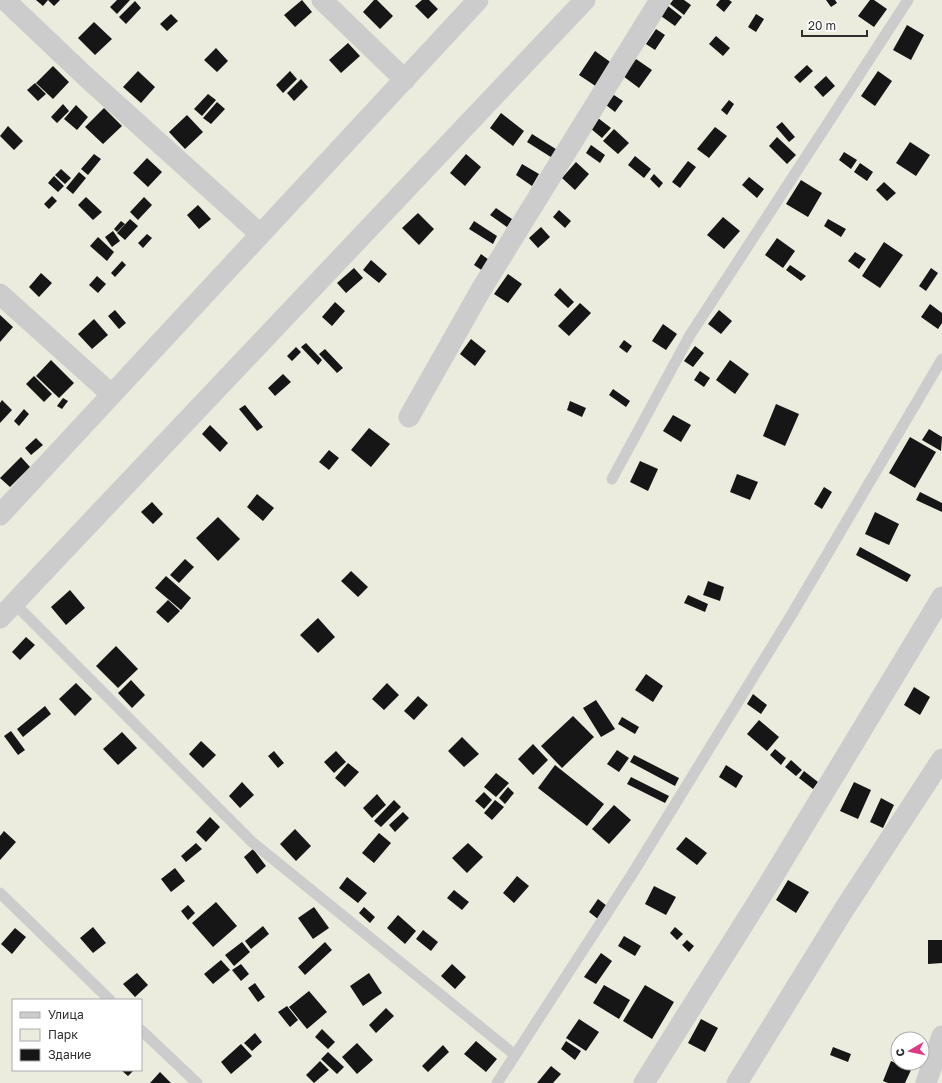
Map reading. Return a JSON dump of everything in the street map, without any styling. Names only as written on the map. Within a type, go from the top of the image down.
[{"type":"street","points":[[5,0],[85,76],[260,234]]},
{"type":"street","points":[[322,0],[405,80]]},
{"type":"street","points":[[0,515],[478,0]]},
{"type":"street","points":[[0,618],[585,0]]},
{"type":"street","points":[[409,417],[482,288],[660,0]]},
{"type":"street","points":[[0,294],[111,394]]},
{"type":"street","points":[[644,1083],[765,890],[942,597]]},
{"type":"street","points":[[737,1083],[843,911],[942,759]]},
{"type":"street","points":[[926,1083],[942,1036]]},
{"type":"lane","points":[[612,479],[690,335],[908,0]]},
{"type":"lane","points":[[497,1083],[631,876],[788,621],[942,359]]},
{"type":"lane","points":[[14,603],[252,842],[515,1055]]},
{"type":"lane","points":[[0,893],[109,999]]},
{"type":"lane","points":[[142,1031],[197,1083]]},
{"type":"green space","points":[[0,0],[942,0],[942,1083],[0,1083]]},
{"type":"building","points":[[36,0],[48,0],[43,6]]},
{"type":"building","points":[[48,0],[60,0],[54,6]]},
{"type":"building","points":[[117,0],[130,0],[117,14],[110,7]]},
{"type":"building","points":[[302,0],[312,12],[295,27],[284,15]]},
{"type":"building","points":[[374,0],[377,0],[393,16],[380,29],[363,12]]},
{"type":"building","points":[[422,0],[429,0],[438,9],[428,19],[415,6]]},
{"type":"building","points":[[673,0],[684,0],[691,5],[684,15],[670,4]]},
{"type":"building","points":[[720,0],[729,0],[732,2],[724,12],[716,5]]},
{"type":"building","points":[[826,0],[835,0],[837,3],[831,7]]},
{"type":"building","points":[[870,0],[874,0],[887,9],[874,27],[858,16]]},
{"type":"building","points":[[135,1],[141,8],[126,24],[119,17]]},
{"type":"building","points":[[668,6],[682,17],[675,26],[661,16]]},
{"type":"building","points":[[171,14],[178,21],[167,31],[160,24]]},
{"type":"building","points":[[756,14],[764,19],[756,32],[748,27]]},
{"type":"building","points":[[94,22],[112,39],[95,55],[78,38]]},
{"type":"building","points":[[907,25],[924,35],[911,60],[893,50]]},
{"type":"building","points":[[656,29],[665,35],[655,50],[646,44]]},
{"type":"building","points":[[716,36],[730,48],[723,56],[709,44]]},
{"type":"building","points":[[348,43],[360,56],[341,73],[329,60]]},
{"type":"building","points":[[216,48],[228,61],[217,72],[204,60]]},
{"type":"building","points":[[595,51],[613,64],[597,87],[579,75]]},
{"type":"building","points":[[636,59],[652,70],[639,88],[623,76]]},
{"type":"building","points":[[807,65],[813,71],[800,83],[794,77]]},
{"type":"building","points":[[53,66],[69,82],[53,99],[36,83]]},
{"type":"building","points":[[138,71],[155,87],[141,103],[123,87]]},
{"type":"building","points":[[290,71],[297,79],[283,93],[276,85]]},
{"type":"building","points":[[878,71],[892,81],[875,106],[861,96]]},
{"type":"building","points":[[826,76],[835,86],[823,97],[814,87]]},
{"type":"building","points":[[301,79],[308,87],[294,101],[287,93]]},
{"type":"building","points":[[35,83],[46,94],[38,101],[27,90]]},
{"type":"building","points":[[208,94],[216,100],[202,116],[194,109]]},
{"type":"building","points":[[614,95],[623,101],[615,112],[606,105]]},
{"type":"building","points":[[729,100],[734,104],[727,115],[721,110]]},
{"type":"building","points":[[217,102],[225,109],[211,124],[203,118]]},
{"type":"building","points":[[63,104],[69,111],[57,123],[51,117]]},
{"type":"building","points":[[76,105],[88,117],[77,130],[64,119]]},
{"type":"building","points":[[104,108],[122,126],[103,144],[85,127]]},
{"type":"building","points":[[501,113],[524,131],[513,146],[490,128]]},
{"type":"building","points":[[187,115],[203,132],[185,149],[169,132]]},
{"type":"building","points":[[598,118],[611,128],[602,138],[590,128]]},
{"type":"building","points":[[782,122],[795,137],[789,142],[776,127]]},
{"type":"building","points":[[8,126],[23,141],[14,150],[0,136]]},
{"type":"building","points":[[715,127],[727,136],[709,158],[697,149]]},
{"type":"building","points":[[614,129],[629,143],[618,154],[603,141]]},
{"type":"building","points":[[532,134],[559,151],[554,159],[527,142]]},
{"type":"building","points":[[777,137],[796,155],[787,164],[769,146]]},
{"type":"building","points":[[910,142],[930,155],[916,176],[896,163]]},
{"type":"building","points":[[591,145],[605,155],[600,163],[586,153]]},
{"type":"building","points":[[844,152],[857,160],[851,169],[839,160]]},
{"type":"building","points":[[94,154],[101,159],[88,175],[81,169]]},
{"type":"building","points":[[466,154],[481,167],[465,186],[450,173]]},
{"type":"building","points":[[635,156],[651,169],[644,178],[628,165]]},
{"type":"building","points":[[147,158],[162,172],[148,187],[133,173]]},
{"type":"building","points":[[688,161],[696,167],[680,188],[672,182]]},
{"type":"building","points":[[576,162],[589,174],[575,190],[562,178]]},
{"type":"building","points":[[860,163],[873,172],[867,181],[854,172]]},
{"type":"building","points":[[522,164],[539,174],[532,186],[516,175]]},
{"type":"building","points":[[61,169],[71,178],[65,184],[55,175]]},
{"type":"building","points":[[79,172],[86,178],[73,194],[66,188]]},
{"type":"building","points":[[654,174],[663,183],[659,188],[650,179]]},
{"type":"building","points":[[54,176],[64,186],[58,192],[48,183]]},
{"type":"building","points":[[749,177],[764,189],[757,198],[742,185]]},
{"type":"building","points":[[801,180],[822,193],[808,217],[786,204]]},
{"type":"building","points":[[884,182],[896,193],[887,201],[876,190]]},
{"type":"building","points":[[52,196],[57,201],[49,209],[44,204]]},
{"type":"building","points":[[86,197],[102,212],[93,220],[78,205]]},
{"type":"building","points":[[144,197],[152,205],[138,220],[130,212]]},
{"type":"building","points":[[198,205],[211,219],[199,229],[187,215]]},
{"type":"building","points":[[496,208],[512,219],[507,227],[490,215]]},
{"type":"building","points":[[559,210],[571,221],[565,228],[553,217]]},
{"type":"building","points":[[418,213],[434,229],[419,245],[402,228]]},
{"type":"building","points":[[723,217],[740,231],[724,249],[707,235]]},
{"type":"building","points":[[130,219],[138,226],[125,240],[117,233]]},
{"type":"building","points":[[828,219],[846,229],[841,237],[824,226]]},
{"type":"building","points":[[121,221],[125,224],[117,232],[114,229]]},
{"type":"building","points":[[474,221],[497,236],[493,244],[469,229]]},
{"type":"building","points":[[541,227],[550,237],[538,248],[529,238]]},
{"type":"building","points":[[113,231],[120,241],[112,247],[105,237]]},
{"type":"building","points":[[147,234],[152,238],[143,248],[138,243]]},
{"type":"building","points":[[98,237],[114,252],[107,261],[90,246]]},
{"type":"building","points":[[777,238],[795,251],[783,268],[765,255]]},
{"type":"building","points":[[884,242],[903,255],[880,288],[862,276]]},
{"type":"building","points":[[855,252],[866,259],[859,269],[848,261]]},
{"type":"building","points":[[481,254],[493,263],[486,273],[474,265]]},
{"type":"building","points":[[371,260],[387,274],[379,283],[363,270]]},
{"type":"building","points":[[122,261],[126,265],[115,277],[111,273]]},
{"type":"building","points":[[790,265],[806,276],[801,281],[786,270]]},
{"type":"building","points":[[354,268],[363,278],[346,293],[337,283]]},
{"type":"building","points":[[931,268],[938,273],[926,291],[919,286]]},
{"type":"building","points":[[41,273],[52,283],[39,297],[29,287]]},
{"type":"building","points":[[508,274],[522,284],[508,303],[494,294]]},
{"type":"building","points":[[97,276],[106,284],[98,293],[89,285]]},
{"type":"building","points":[[560,288],[574,302],[568,308],[554,295]]},
{"type":"building","points":[[335,302],[345,311],[332,326],[322,317]]},
{"type":"building","points":[[580,303],[591,313],[569,336],[558,326]]},
{"type":"building","points":[[930,304],[942,313],[942,323],[938,329],[921,317]]},
{"type":"building","points":[[115,310],[126,323],[119,329],[108,316]]},
{"type":"building","points":[[719,310],[732,321],[721,334],[708,324]]},
{"type":"building","points":[[0,315],[13,327],[0,342]]},
{"type":"building","points":[[94,319],[108,335],[92,349],[78,334]]},
{"type":"building","points":[[663,324],[677,334],[666,350],[652,341]]},
{"type":"building","points":[[471,339],[486,351],[475,366],[460,354]]},
{"type":"building","points":[[624,340],[632,346],[627,353],[619,347]]},
{"type":"building","points":[[306,343],[322,360],[318,365],[301,347]]},
{"type":"building","points":[[695,346],[704,353],[693,367],[684,361]]},
{"type":"building","points":[[296,347],[301,352],[292,361],[287,356]]},
{"type":"building","points":[[325,349],[343,368],[337,373],[319,354]]},
{"type":"building","points":[[51,360],[74,383],[59,398],[36,376]]},
{"type":"building","points":[[730,360],[749,374],[735,394],[716,380]]},
{"type":"building","points":[[700,371],[710,378],[704,387],[694,380]]},
{"type":"building","points":[[283,374],[291,382],[275,396],[268,388]]},
{"type":"building","points":[[34,376],[52,394],[44,402],[26,384]]},
{"type":"building","points":[[613,389],[630,401],[626,407],[609,395]]},
{"type":"building","points":[[63,398],[68,401],[62,409],[57,406]]},
{"type":"building","points":[[2,400],[12,410],[0,423],[0,403]]},
{"type":"building","points":[[570,401],[586,408],[582,417],[567,410]]},
{"type":"building","points":[[776,404],[799,414],[785,446],[763,436]]},
{"type":"building","points":[[245,405],[263,427],[257,431],[239,409]]},
{"type":"building","points":[[24,409],[29,414],[19,426],[14,421]]},
{"type":"building","points":[[673,415],[691,425],[681,442],[663,431]]},
{"type":"building","points":[[210,425],[228,443],[220,452],[202,434]]},
{"type":"building","points":[[369,428],[390,444],[371,467],[351,450]]},
{"type":"building","points":[[929,429],[942,437],[941,451],[922,440]]},
{"type":"building","points":[[910,437],[936,452],[915,488],[889,473]]},
{"type":"building","points":[[36,438],[43,445],[31,455],[25,448]]},
{"type":"building","points":[[329,450],[339,458],[329,470],[319,462]]},
{"type":"building","points":[[21,457],[30,467],[10,487],[0,478]]},
{"type":"building","points":[[640,461],[658,469],[648,491],[630,482]]},
{"type":"building","points":[[737,474],[758,482],[750,500],[730,492]]},
{"type":"building","points":[[824,487],[832,492],[822,509],[814,504]]},
{"type":"building","points":[[920,492],[942,503],[942,512],[916,500]]},
{"type":"building","points":[[257,494],[274,508],[263,521],[247,507]]},
{"type":"building","points":[[152,502],[163,514],[153,524],[141,512]]},
{"type":"building","points":[[875,512],[899,524],[889,545],[865,534]]},
{"type":"building","points":[[218,517],[240,539],[218,561],[196,538]]},
{"type":"building","points":[[860,547],[911,575],[907,582],[856,555]]},
{"type":"building","points":[[185,559],[194,567],[179,583],[170,575]]},
{"type":"building","points":[[351,571],[368,587],[358,597],[341,581]]},
{"type":"building","points":[[166,576],[191,598],[181,610],[155,588]]},
{"type":"building","points":[[708,581],[724,587],[720,601],[703,595]]},
{"type":"building","points":[[70,590],[85,608],[66,625],[51,607]]},
{"type":"building","points":[[688,595],[708,604],[705,612],[684,603]]},
{"type":"building","points":[[168,600],[180,611],[168,623],[156,612]]},
{"type":"building","points":[[318,618],[335,637],[318,653],[300,635]]},
{"type":"building","points":[[26,637],[35,645],[20,660],[12,652]]},
{"type":"building","points":[[116,646],[138,669],[118,688],[96,666]]},
{"type":"building","points":[[646,674],[663,686],[653,702],[635,690]]},
{"type":"building","points":[[131,680],[145,695],[132,708],[118,693]]},
{"type":"building","points":[[76,683],[92,699],[75,716],[59,699]]},
{"type":"building","points":[[387,683],[399,695],[384,710],[372,699]]},
{"type":"building","points":[[914,687],[930,697],[920,715],[904,705]]},
{"type":"building","points":[[753,694],[767,705],[761,714],[747,704]]},
{"type":"building","points":[[418,696],[428,705],[414,720],[404,711]]},
{"type":"building","points":[[596,700],[615,729],[601,737],[583,708]]},
{"type":"building","points":[[45,706],[51,714],[23,737],[17,729]]},
{"type":"building","points":[[573,716],[594,737],[562,768],[541,746]]},
{"type":"building","points":[[622,717],[639,727],[635,734],[618,724]]},
{"type":"building","points":[[759,720],[779,737],[767,751],[747,734]]},
{"type":"building","points":[[11,731],[25,750],[18,755],[4,736]]},
{"type":"building","points":[[122,732],[137,748],[118,765],[103,749]]},
{"type":"building","points":[[462,737],[479,754],[464,767],[448,751]]},
{"type":"building","points":[[201,741],[216,755],[203,768],[189,754]]},
{"type":"building","points":[[533,744],[548,760],[533,775],[518,759]]},
{"type":"building","points":[[775,749],[786,758],[781,765],[770,755]]},
{"type":"building","points":[[617,750],[629,758],[619,772],[607,764]]},
{"type":"building","points":[[274,751],[284,763],[278,768],[268,756]]},
{"type":"building","points":[[336,751],[346,762],[334,773],[324,762]]},
{"type":"building","points":[[634,755],[679,778],[675,786],[630,762]]},
{"type":"building","points":[[791,760],[802,770],[796,776],[785,767]]},
{"type":"building","points":[[348,763],[359,772],[345,787],[335,778]]},
{"type":"building","points":[[555,765],[604,804],[587,826],[538,788]]},
{"type":"building","points":[[726,765],[743,776],[736,788],[719,777]]},
{"type":"building","points":[[804,771],[818,782],[813,789],[799,778]]},
{"type":"building","points":[[496,773],[509,783],[496,797],[484,787]]},
{"type":"building","points":[[631,777],[669,796],[665,803],[627,784]]},
{"type":"building","points":[[242,782],[254,795],[240,808],[229,796]]},
{"type":"building","points":[[854,782],[871,790],[858,819],[840,811]]},
{"type":"building","points":[[508,787],[514,793],[505,804],[499,798]]},
{"type":"building","points":[[484,792],[492,800],[484,809],[475,801]]},
{"type":"building","points":[[377,794],[386,805],[372,818],[363,808]]},
{"type":"building","points":[[881,798],[894,805],[883,828],[870,822]]},
{"type":"building","points":[[394,800],[401,807],[381,827],[374,821]]},
{"type":"building","points":[[495,800],[504,807],[492,820],[484,813]]},
{"type":"building","points":[[614,805],[631,820],[609,844],[592,829]]},
{"type":"building","points":[[403,812],[409,818],[395,832],[389,825]]},
{"type":"building","points":[[210,817],[220,827],[206,842],[196,832]]},
{"type":"building","points":[[295,829],[311,846],[296,861],[280,844]]},
{"type":"building","points":[[4,831],[16,842],[0,860],[0,836]]},
{"type":"building","points":[[379,833],[391,843],[374,863],[362,853]]},
{"type":"building","points":[[686,837],[707,853],[697,865],[676,849]]},
{"type":"building","points":[[196,843],[202,849],[186,862],[181,856]]},
{"type":"building","points":[[468,843],[483,857],[467,873],[452,858]]},
{"type":"building","points":[[253,849],[266,866],[257,874],[244,857]]},
{"type":"building","points":[[175,868],[185,881],[171,892],[161,879]]},
{"type":"building","points":[[517,876],[529,886],[514,903],[503,893]]},
{"type":"building","points":[[347,877],[367,893],[358,903],[339,888]]},
{"type":"building","points":[[788,880],[809,892],[796,913],[776,900]]},
{"type":"building","points":[[654,886],[676,897],[666,915],[645,904]]},
{"type":"building","points":[[454,890],[469,902],[462,910],[447,898]]},
{"type":"building","points":[[598,899],[607,906],[598,919],[589,912]]},
{"type":"building","points":[[216,902],[237,926],[213,947],[192,923]]},
{"type":"building","points":[[188,905],[195,913],[188,920],[181,911]]},
{"type":"building","points":[[314,907],[329,928],[313,939],[298,918]]},
{"type":"building","points":[[364,907],[375,917],[370,923],[359,913]]},
{"type":"building","points":[[398,915],[416,931],[405,944],[387,928]]},
{"type":"building","points":[[263,926],[269,934],[251,949],[245,941]]},
{"type":"building","points":[[93,927],[106,943],[93,953],[80,938]]},
{"type":"building","points":[[675,927],[683,934],[677,940],[670,933]]},
{"type":"building","points":[[15,928],[26,937],[12,954],[1,944]]},
{"type":"building","points":[[423,930],[438,942],[431,951],[416,939]]},
{"type":"building","points":[[624,936],[641,946],[635,956],[618,946]]},
{"type":"building","points":[[687,940],[694,946],[689,952],[682,945]]},
{"type":"building","points":[[928,940],[942,940],[942,963],[928,964]]},
{"type":"building","points":[[242,942],[250,952],[234,966],[225,955]]},
{"type":"building","points":[[325,942],[332,950],[305,975],[298,967]]},
{"type":"building","points":[[601,953],[612,961],[596,984],[584,977]]},
{"type":"building","points":[[221,960],[230,970],[213,984],[204,974]]},
{"type":"building","points":[[241,964],[249,974],[241,981],[232,970]]},
{"type":"building","points":[[452,964],[466,977],[455,989],[441,976]]},
{"type":"building","points":[[137,973],[148,985],[135,997],[123,984]]},
{"type":"building","points":[[369,973],[382,993],[363,1006],[350,986]]},
{"type":"building","points":[[255,983],[265,997],[258,1002],[248,988]]},
{"type":"building","points":[[604,985],[630,1000],[619,1019],[593,1003]]},
{"type":"building","points":[[645,985],[674,1002],[652,1039],[623,1021]]},
{"type":"building","points":[[309,991],[327,1012],[307,1029],[289,1007]]},
{"type":"building","points":[[287,1006],[298,1020],[290,1027],[278,1012]]},
{"type":"building","points":[[386,1008],[394,1016],[376,1033],[369,1025]]},
{"type":"building","points":[[579,1019],[599,1032],[586,1051],[566,1038]]},
{"type":"building","points":[[701,1019],[718,1028],[705,1052],[688,1043]]},
{"type":"building","points":[[322,1029],[335,1042],[328,1049],[315,1037]]},
{"type":"building","points":[[255,1033],[262,1042],[252,1051],[244,1043]]},
{"type":"building","points":[[476,1041],[497,1059],[486,1072],[464,1054]]},
{"type":"building","points":[[566,1041],[581,1051],[575,1060],[561,1049]]},
{"type":"building","points":[[357,1043],[373,1060],[357,1074],[342,1057]]},
{"type":"building","points":[[241,1044],[252,1056],[231,1074],[221,1062]]},
{"type":"building","points":[[443,1045],[449,1052],[428,1072],[422,1066]]},
{"type":"building","points":[[833,1047],[851,1054],[848,1062],[830,1055]]},
{"type":"building","points":[[328,1052],[344,1067],[337,1074],[321,1059]]},
{"type":"building","points":[[320,1061],[329,1070],[314,1083],[306,1075]]},
{"type":"building","points":[[890,1064],[890,1071],[911,1071],[905,1083],[888,1083],[883,1081]]},
{"type":"building","points":[[551,1066],[561,1074],[553,1083],[537,1083]]},
{"type":"building","points":[[122,1071],[133,1071],[128,1076]]},
{"type":"building","points":[[160,1072],[171,1083],[150,1083]]}]
